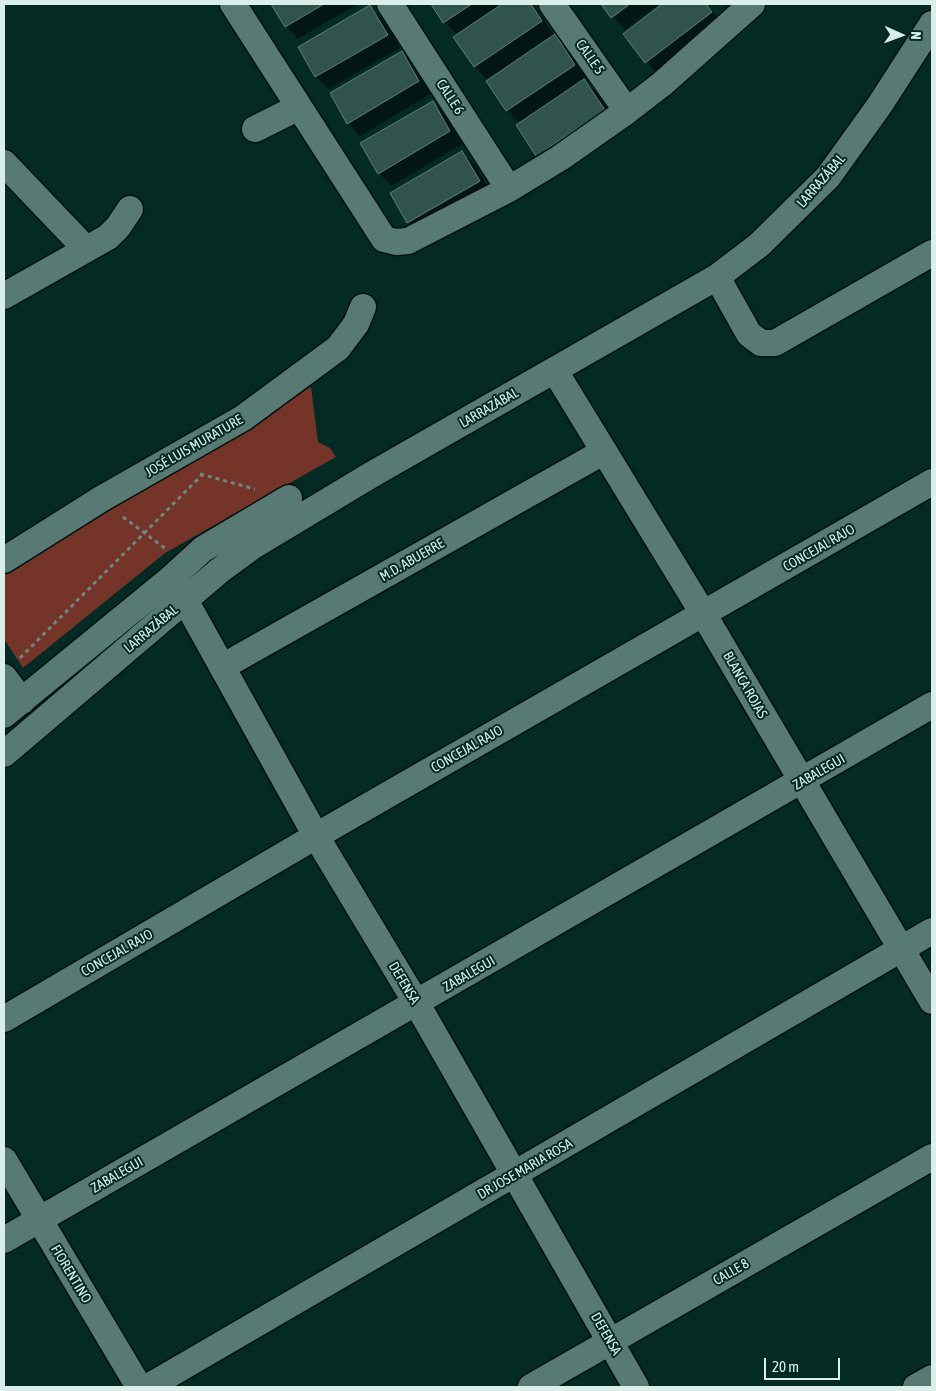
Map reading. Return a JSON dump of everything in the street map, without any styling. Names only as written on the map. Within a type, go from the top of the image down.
[{"type":"street","points":[[233,4],[384,240],[396,242],[408,241],[509,189],[560,158],[627,111],[748,5]]},
{"type":"street","name":"CALLE 6","points":[[390,4],[509,189]]},
{"type":"street","name":"CALLE 5","points":[[552,4],[627,111]]},
{"type":"street","name":"LARRAZÁBAL","points":[[4,754],[185,600],[253,546],[718,277],[759,245],[828,177],[879,106],[932,24]]},
{"type":"street","points":[[255,129],[299,107]]},
{"type":"street","points":[[4,163],[86,249]]},
{"type":"street","points":[[4,296],[108,237],[118,227],[130,209]]},
{"type":"street","points":[[718,277],[749,334],[761,343],[775,343],[932,253]]},
{"type":"street","name":"JOSÉ LUIS MURATURE","points":[[4,560],[101,499],[243,418],[338,348],[356,324],[363,307]]},
{"type":"street","name":"BLANCA ROJAS","points":[[555,371],[704,615],[932,1001]]},
{"type":"street","name":"M.D. ABUERRE","points":[[222,668],[603,452]]},
{"type":"street","name":"CONCEJAL RAJO","points":[[4,1019],[316,836],[704,615],[932,482]]},
{"type":"street","name":"LARRAZÁBAL","points":[[13,708],[229,532],[289,498]]},
{"type":"street","name":"DEFENSA","points":[[178,572],[185,600],[316,836],[417,1004],[636,1387]]},
{"type":"street","points":[[11,669],[13,708]]},
{"type":"street","name":"ZABALEGUI","points":[[4,1240],[932,706]]},
{"type":"street","name":"DR JOSE MARIA ROSA","points":[[148,1387],[932,931]]},
{"type":"street","name":"CALLE 8","points":[[531,1387],[932,1157]]},
{"type":"street","name":"FIORENTINO","points":[[4,1160],[139,1387]]},
{"type":"street","points":[[916,1387],[932,1378]]},
{"type":"path","points":[[164,463],[289,498]]},
{"type":"path","points":[[11,669],[209,468]]},
{"type":"path","points":[[101,499],[143,533],[178,572]]},
{"type":"shaded area","points":[[311,387],[318,442],[330,448],[336,457],[165,553],[23,668],[4,639],[4,571]]},
{"type":"building","points":[[271,4],[324,4],[285,27]]},
{"type":"building","points":[[431,4],[472,4],[443,23]]},
{"type":"building","points":[[502,4],[531,4],[542,21],[474,67],[453,37]]},
{"type":"building","points":[[601,4],[630,4],[611,18]]},
{"type":"building","points":[[662,4],[706,4],[712,12],[645,63],[623,34]]},
{"type":"building","points":[[370,5],[388,35],[315,77],[298,47]]},
{"type":"building","points":[[555,34],[575,65],[506,111],[486,81]]},
{"type":"building","points":[[402,51],[419,81],[347,124],[330,93]]},
{"type":"building","points":[[584,79],[605,110],[536,156],[516,125]]},
{"type":"building","points":[[433,101],[450,131],[378,174],[360,143]]},
{"type":"building","points":[[462,151],[480,181],[407,223],[390,193]]}]
